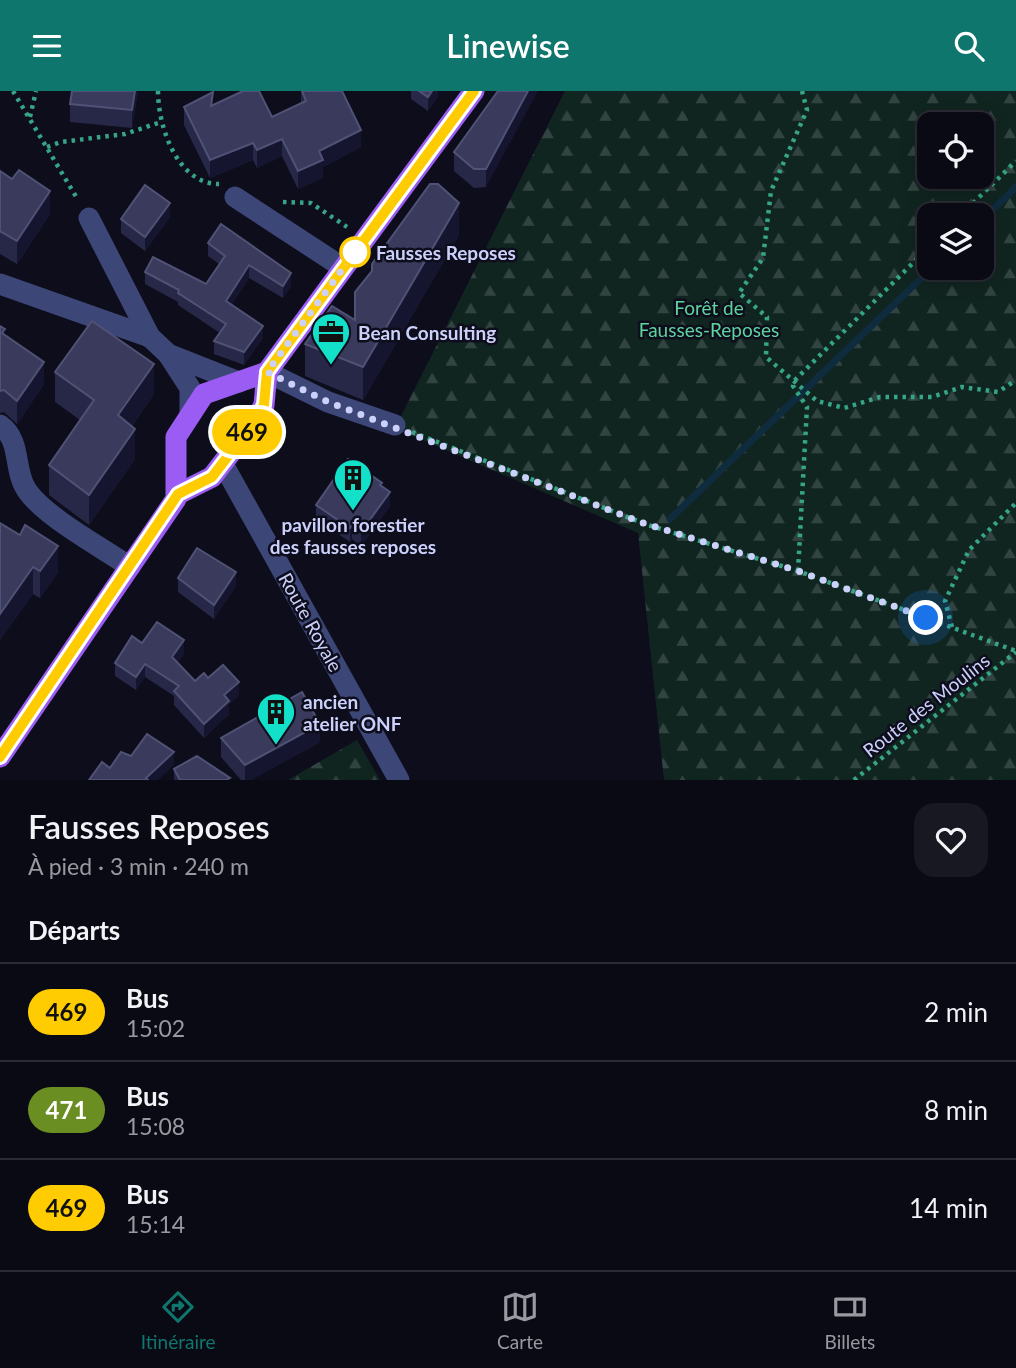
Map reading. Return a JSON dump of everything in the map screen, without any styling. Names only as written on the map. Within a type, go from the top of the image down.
[{"type":"main road","points":[[0,757],[178,494],[207,482],[223,464],[264,405],[267,372],[474,91]]},
{"type":"main road","points":[[178,494],[176,437],[204,394],[267,372]]},
{"type":"street","points":[[235,197],[342,267]]},
{"type":"street","points":[[89,218],[150,337],[168,354],[190,388],[190,414]]},
{"type":"street","points":[[0,284],[150,337]]},
{"type":"street","points":[[168,354],[239,382]]},
{"type":"street","points":[[267,372],[328,402],[395,425]]},
{"type":"street","points":[[0,425],[15,443],[18,473],[22,482],[41,506],[130,567]]},
{"type":"street","name":"Route Royale","points":[[223,464],[399,780]]},
{"type":"path","points":[[13,91],[89,218]]},
{"type":"path","points":[[29,118],[36,91]]},
{"type":"path","points":[[802,91],[807,110],[771,191],[763,258],[739,293],[767,317],[766,357],[817,401],[844,408],[880,397],[932,397],[962,387],[998,392],[1016,380]]},
{"type":"path","points":[[47,147],[61,142],[125,134],[161,122]]},
{"type":"path","points":[[973,203],[1016,161]]},
{"type":"path","points":[[793,383],[917,259]]},
{"type":"path","points":[[793,383],[805,405],[798,571]]},
{"type":"path","points":[[395,425],[646,524],[798,571],[1016,651]]},
{"type":"path","points":[[952,628],[945,601],[969,550],[1016,503]]},
{"type":"path","name":"Route des Moulins","points":[[854,780],[1016,651]]},
{"type":"green space","name":"Forêt de Fausses-Reposes","points":[[565,91],[1016,91],[1016,780],[664,780],[638,533],[395,428]]},
{"type":"green space","points":[[357,740],[380,780],[288,780]]},
{"type":"building","points":[[72,91],[135,91],[132,110],[70,104]]},
{"type":"building","points":[[243,91],[259,91],[272,117],[306,101],[302,91],[342,91],[361,130],[319,151],[323,160],[298,171],[282,139],[257,150],[253,143],[210,160],[184,107],[213,92],[211,106]]},
{"type":"building","points":[[419,91],[432,91],[428,97]]},
{"type":"building","points":[[498,91],[528,91],[486,169],[474,169],[454,152]]},
{"type":"building","points":[[19,170],[50,191],[17,241],[0,231],[0,171],[12,179]]},
{"type":"building","points":[[430,184],[438,184],[459,203],[363,367],[305,344],[332,306],[355,320],[355,292]]},
{"type":"building","points":[[145,185],[170,203],[145,237],[121,219]]},
{"type":"building","points":[[221,224],[291,273],[283,286],[249,265],[226,301],[263,326],[244,352],[214,341],[226,324],[178,293],[179,290],[145,272],[153,257],[206,284],[225,256],[208,243]]},
{"type":"building","points":[[92,321],[154,364],[118,415],[135,429],[89,495],[49,465],[94,400],[55,372]]},
{"type":"building","points":[[0,326],[5,329],[2,333],[44,362],[17,401],[4,390],[0,391]]},
{"type":"building","name":"pavillon forestier des fausses reposes","points":[[348,459],[382,483],[380,485],[390,492],[361,532],[352,525],[350,528],[316,505]]},
{"type":"building","points":[[0,523],[20,535],[25,525],[58,546],[40,571],[33,567],[0,614]]},
{"type":"building","points":[[197,548],[236,572],[214,605],[178,578]]},
{"type":"building","points":[[157,622],[184,640],[172,657],[195,681],[204,673],[208,678],[223,665],[239,682],[224,695],[229,701],[204,724],[174,691],[179,686],[145,664],[136,677],[115,663],[132,636],[142,643]]},
{"type":"building","points":[[302,692],[320,724],[245,765],[221,738]]},
{"type":"building","points":[[147,734],[174,752],[146,778],[148,780],[89,780],[102,762],[110,768],[121,752],[131,756]]},
{"type":"building","points":[[197,756],[230,778],[180,780],[174,769]]},
{"type":"waterway","points":[[994,208],[1016,187]]},
{"type":"waterway","points":[[670,519],[919,280]]},
{"type":"bus line","name":"469","points":[[0,757],[178,494],[207,482],[255,421],[264,405],[268,389],[267,372],[474,91]]},
{"type":"place","name":"Fausses Reposes","points":[[355,252]]},
{"type":"place","name":"Bean Consulting","points":[[331,366]]},
{"type":"place","name":"pavillon forestier des fausses reposes","points":[[353,512]]},
{"type":"place","name":"ancien atelier ONF","points":[[276,746]]},
{"type":"route","points":[[355,252],[267,372],[328,402],[395,425],[646,524],[798,571],[926,618]]}]
